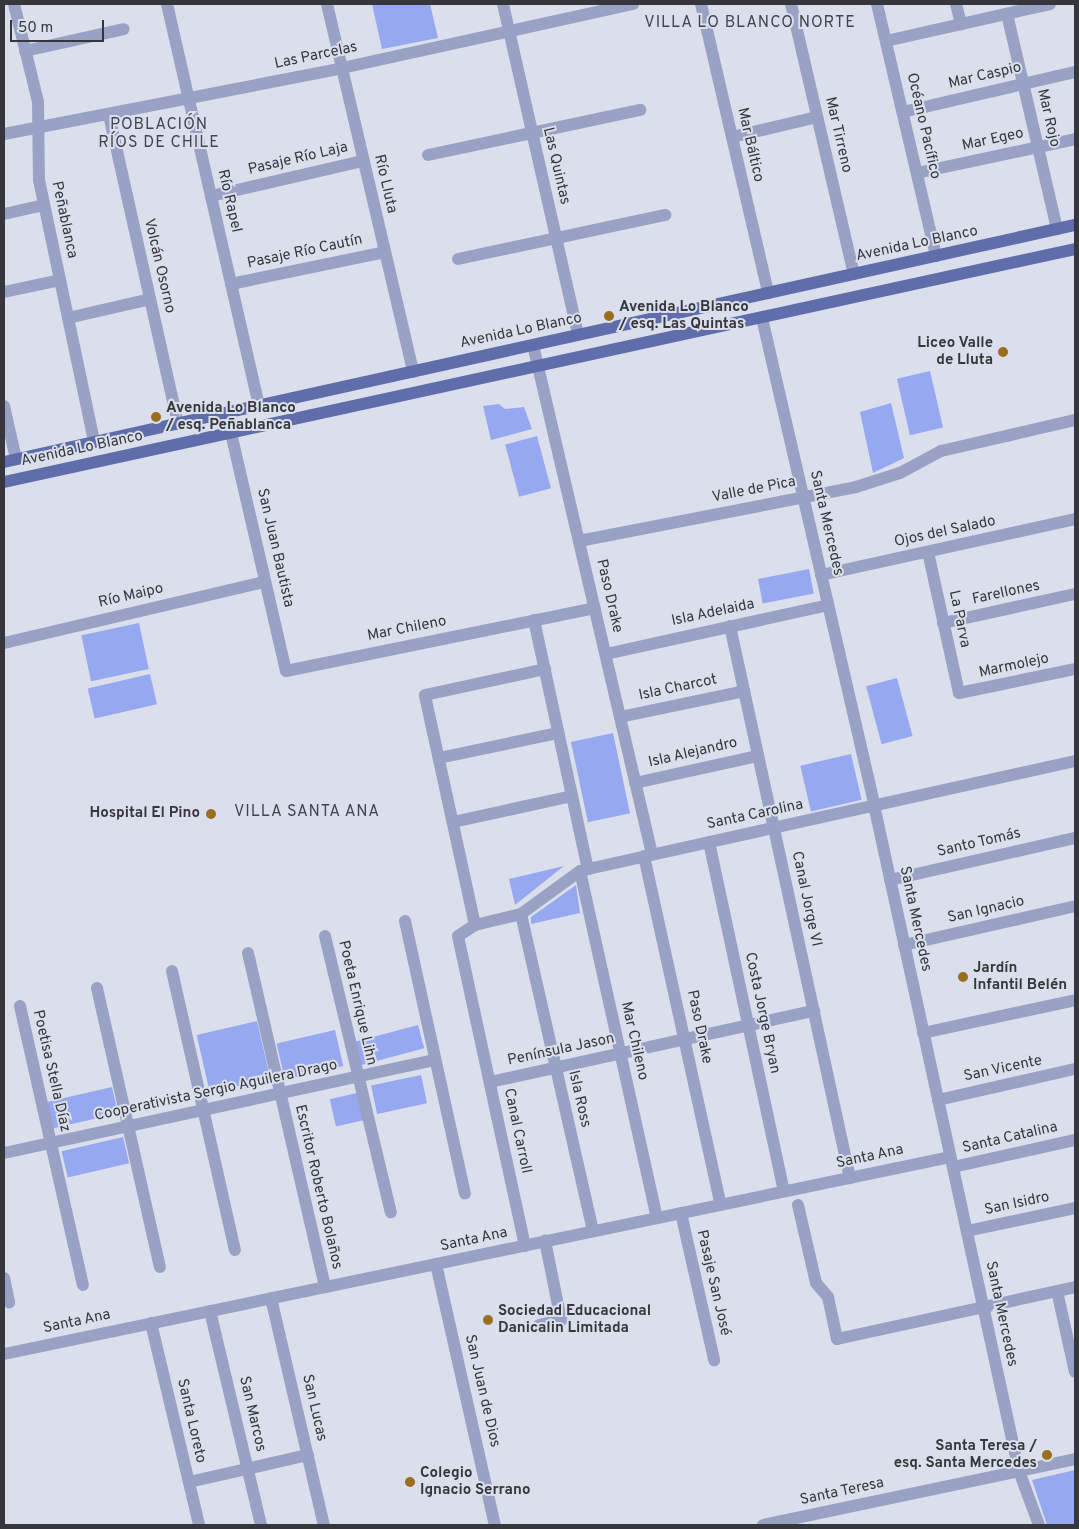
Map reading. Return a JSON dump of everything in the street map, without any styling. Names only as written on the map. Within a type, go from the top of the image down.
[{"type":"main road","name":"Avenida Lo Blanco","points":[[10,460],[1075,225]]},
{"type":"main road","points":[[970,248],[975,271]]},
{"type":"main road","name":"Avenida Lo Blanco","points":[[4,482],[1075,249]]},
{"type":"street","name":"Peñablanca","points":[[14,4],[38,102],[36,161],[44,205],[94,442]]},
{"type":"street","name":"Río Lluta","points":[[327,4],[412,372]]},
{"type":"street","name":"Las Quintas","points":[[503,4],[578,335]]},
{"type":"street","name":"Las Parcelas","points":[[4,134],[342,68],[633,4]]},
{"type":"street","name":"Mar Báltico","points":[[701,4],[768,293]]},
{"type":"street","name":"Mar Tirreno","points":[[791,4],[854,274]]},
{"type":"street","name":"Océano Pacífico","points":[[877,4],[936,256]]},
{"type":"street","points":[[956,4],[961,24]]},
{"type":"street","points":[[886,41],[1050,4]]},
{"type":"street","name":"Río Rapel","points":[[172,5],[189,99],[259,406]]},
{"type":"street","name":"Mar Rojo","points":[[1007,14],[1057,229]]},
{"type":"street","points":[[25,51],[124,29]]},
{"type":"street","name":"Mar Caspio","points":[[903,112],[1075,72]]},
{"type":"street","points":[[428,155],[640,110]]},
{"type":"street","name":"Volcán Osorno","points":[[109,115],[178,423]]},
{"type":"street","points":[[732,137],[817,117]]},
{"type":"street","name":"Mar Egeo","points":[[917,173],[1075,139]]},
{"type":"street","name":"Pasaje Río Laja","points":[[211,196],[363,161]]},
{"type":"street","points":[[4,214],[44,205]]},
{"type":"street","points":[[458,259],[665,215]]},
{"type":"street","name":"Pasaje Río Cautín","points":[[231,284],[385,252]]},
{"type":"street","points":[[4,292],[60,280]]},
{"type":"street","points":[[68,318],[150,299]]},
{"type":"street","name":"Santa Mercedes","points":[[762,318],[874,805],[1019,1470],[1039,1525]]},
{"type":"street","name":"Paso Drake","points":[[533,345],[635,783],[685,1040],[721,1205]]},
{"type":"street","points":[[4,406],[10,460]]},
{"type":"street","name":"Valle de Pica","points":[[579,541],[803,497],[892,476],[947,449],[1075,420]]},
{"type":"street","name":"San Juan Bautista","points":[[231,433],[286,670]]},
{"type":"street","name":"Ojos del Salado","points":[[821,576],[1075,520]]},
{"type":"street","name":"La Parva","points":[[928,552],[959,693]]},
{"type":"street","name":"Río Maipo","points":[[4,643],[266,582]]},
{"type":"street","name":"Farellones","points":[[943,623],[1075,594]]},
{"type":"street","name":"Isla Adelaida","points":[[606,654],[828,605]]},
{"type":"street","name":"Mar Chileno","points":[[286,670],[595,608]]},
{"type":"street","name":"Mar Chileno","points":[[534,620],[572,796],[584,870],[620,1054],[657,1218]]},
{"type":"street","name":"Canal Jorge VI","points":[[730,626],[850,1178]]},
{"type":"street","points":[[475,925],[425,695],[545,669]]},
{"type":"street","name":"Marmolejo","points":[[959,693],[1075,669]]},
{"type":"street","name":"Isla Charcot","points":[[620,717],[744,691]]},
{"type":"street","points":[[439,758],[558,733]]},
{"type":"street","name":"Isla Alejandro","points":[[635,783],[758,756]]},
{"type":"street","name":"Santa Carolina","points":[[458,936],[475,925],[521,914],[584,870],[1075,761]]},
{"type":"street","points":[[453,822],[572,796]]},
{"type":"street","name":"Santo Tomás","points":[[890,880],[1075,838]]},
{"type":"street","name":"Costa Jorge Bryan","points":[[708,842],[784,1192]]},
{"type":"street","name":"San Ignacio","points":[[904,945],[1075,906]]},
{"type":"street","name":"Isla Ross","points":[[521,914],[593,1232]]},
{"type":"street","points":[[405,921],[465,1193]]},
{"type":"street","name":"Poeta Enrique Lihn","points":[[325,936],[391,1212]]},
{"type":"street","name":"Canal Carroll","points":[[458,936],[525,1246]]},
{"type":"street","name":"Escritor Roberto Bolaños","points":[[248,954],[324,1287]]},
{"type":"street","points":[[172,971],[235,1250]]},
{"type":"street","points":[[97,988],[160,1267]]},
{"type":"street","points":[[923,1033],[1075,1000]]},
{"type":"street","name":"Poetisa Stella Díaz","points":[[20,1006],[83,1285]]},
{"type":"street","name":"Península Jason","points":[[490,1082],[814,1012]]},
{"type":"street","name":"Cooperativista Sergio Aguilera Drago","points":[[4,1153],[435,1060]]},
{"type":"street","name":"San Vicente","points":[[938,1100],[1075,1070]]},
{"type":"street","name":"Santa Catalina","points":[[951,1162],[1075,1140]]},
{"type":"street","name":"Santa Ana","points":[[4,1354],[850,1178],[951,1162]]},
{"type":"street","points":[[798,1205],[816,1284],[828,1297],[837,1339],[1075,1286]]},
{"type":"street","name":"San Isidro","points":[[967,1231],[1075,1208]]},
{"type":"street","name":"Pasaje San José","points":[[681,1213],[714,1360]]},
{"type":"street","points":[[539,1325],[561,1320],[545,1241]]},
{"type":"street","name":"San Juan de Dios","points":[[436,1264],[496,1525]]},
{"type":"street","points":[[4,1278],[9,1302]]},
{"type":"street","points":[[1057,1291],[1075,1372]]},
{"type":"street","name":"San Lucas","points":[[271,1298],[324,1525]]},
{"type":"street","name":"San Marcos","points":[[210,1311],[261,1525]]},
{"type":"street","name":"Santa Loreto","points":[[151,1323],[199,1525]]},
{"type":"street","points":[[189,1482],[308,1455]]},
{"type":"street","name":"Santa Teresa","points":[[763,1525],[1075,1459]]},
{"type":"shaded area","points":[[372,4],[430,4],[438,38],[382,49]]},
{"type":"shaded area","points":[[930,371],[943,428],[910,435],[897,379]]},
{"type":"shaded area","points":[[891,403],[904,458],[873,473],[860,412]]},
{"type":"shaded area","points":[[499,404],[505,409],[524,407],[532,429],[491,440],[483,406]]},
{"type":"shaded area","points":[[537,436],[551,488],[519,497],[505,445]]},
{"type":"shaded area","points":[[809,569],[814,594],[763,603],[758,579]]},
{"type":"shaded area","points":[[139,623],[149,669],[91,681],[81,635]]},
{"type":"shaded area","points":[[150,674],[157,704],[95,719],[88,688]]},
{"type":"shaded area","points":[[897,678],[913,736],[882,744],[866,686]]},
{"type":"shaded area","points":[[613,733],[630,813],[588,822],[571,742]]},
{"type":"shaded area","points":[[851,754],[862,800],[811,811],[800,766]]},
{"type":"shaded area","points":[[564,866],[515,905],[509,879]]},
{"type":"shaded area","points":[[576,885],[580,913],[531,924],[531,917]]},
{"type":"shaded area","points":[[257,1021],[270,1078],[210,1092],[197,1035]]},
{"type":"shaded area","points":[[418,1025],[424,1048],[361,1065],[355,1042]]},
{"type":"shaded area","points":[[335,1030],[343,1066],[285,1080],[277,1043]]},
{"type":"shaded area","points":[[421,1075],[427,1103],[377,1114],[371,1086]]},
{"type":"shaded area","points":[[112,1087],[118,1113],[53,1128],[47,1102]]},
{"type":"shaded area","points":[[357,1093],[363,1120],[336,1127],[330,1099]]},
{"type":"shaded area","points":[[123,1137],[129,1163],[68,1177],[62,1151]]},
{"type":"shaded area","points":[[1075,1470],[1075,1525],[1047,1525],[1032,1480]]},
{"type":"place","name":"Avenida Lo Blanco / esq. Las Quintas","points":[[609,316]]},
{"type":"place","name":"Liceo Valle de Lluta","points":[[1003,352]]},
{"type":"place","name":"Avenida Lo Blanco / esq. Peñablanca","points":[[156,417]]},
{"type":"place","name":"Hospital El Pino","points":[[211,814]]},
{"type":"place","name":"Jardín Infantil Belén","points":[[963,977]]},
{"type":"place","name":"Sociedad Educacional Danicalin Limitada","points":[[488,1320]]},
{"type":"place","name":"Santa Teresa / esq. Santa Mercedes","points":[[1047,1455]]},
{"type":"place","name":"Colegio Ignacio Serrano","points":[[410,1482]]},
{"type":"district","name":"VILLA LO BLANCO NORTE","points":[[750,23]]},
{"type":"district","name":"POBLACIÓN RÍOS DE CHILE","points":[[159,134]]},
{"type":"district","name":"VILLA SANTA ANA","points":[[307,812]]}]
